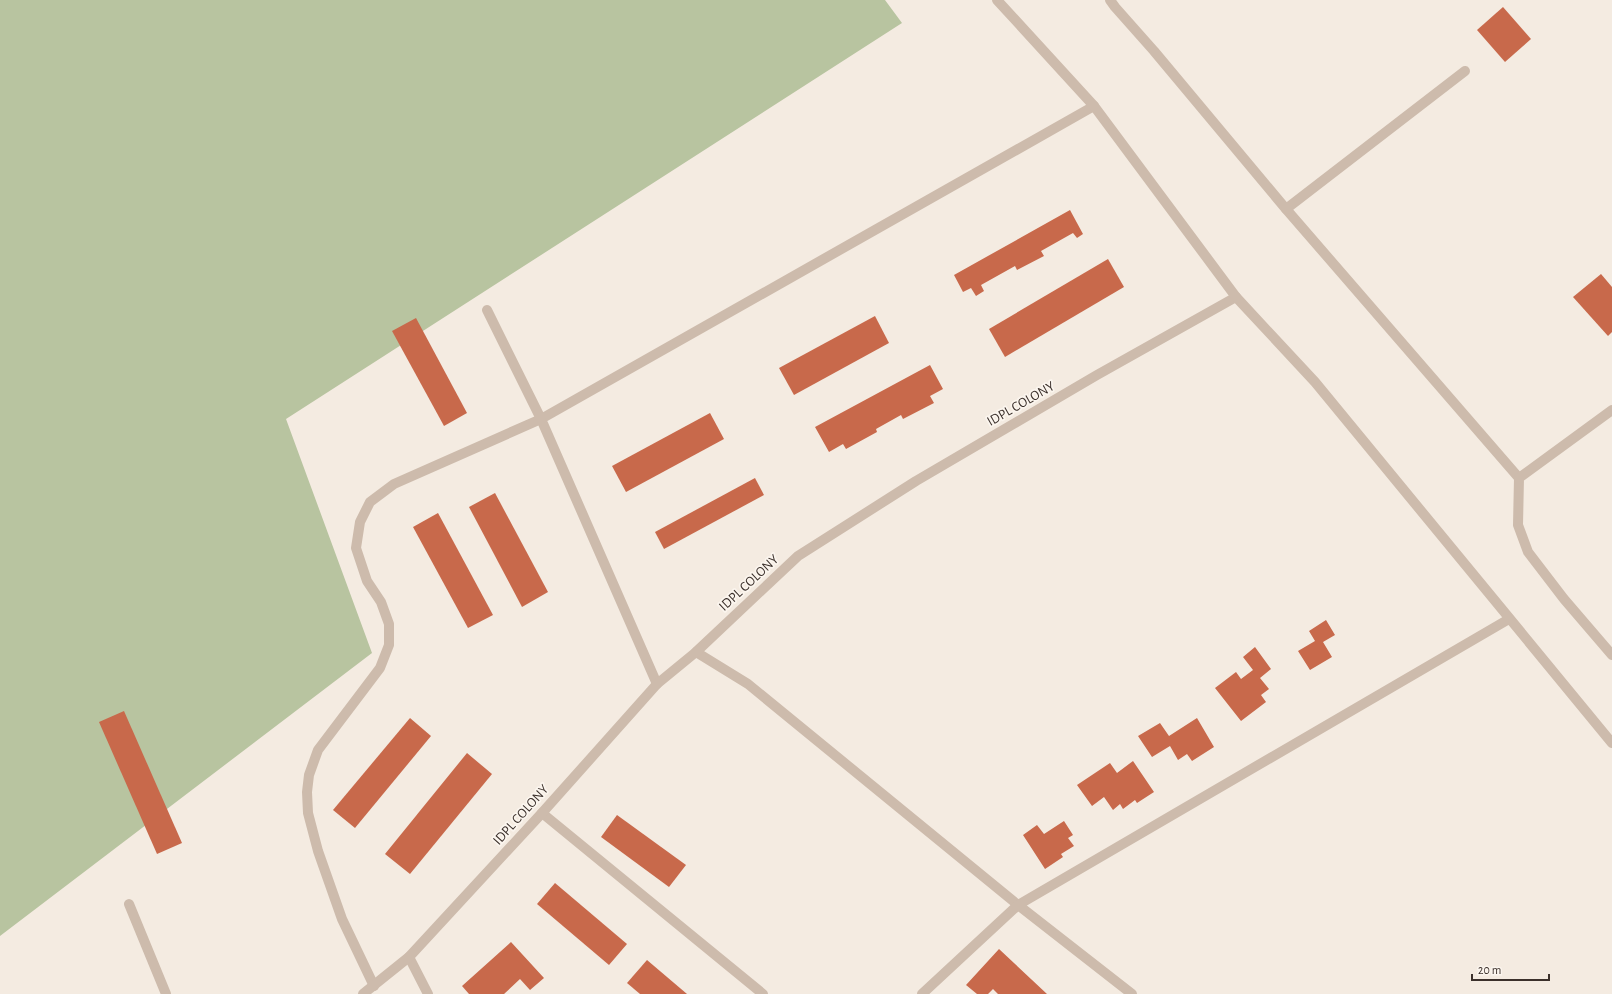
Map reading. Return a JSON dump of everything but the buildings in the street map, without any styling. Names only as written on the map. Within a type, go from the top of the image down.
[{"type":"street","points":[[997,0],[1094,106],[1236,297],[1315,382],[1612,743]]},
{"type":"street","points":[[1110,0],[1115,8],[1154,51],[1286,209],[1519,478],[1518,525],[1528,552],[1564,599],[1612,655]]},
{"type":"street","points":[[1286,209],[1466,71]]},
{"type":"street","points":[[374,986],[342,919],[318,851],[308,813],[309,775],[318,750],[380,668],[390,645],[389,624],[381,602],[367,581],[356,548],[360,522],[370,502],[394,484],[541,419],[1094,106]]},
{"type":"street","name":"IDPL COLONY","points":[[363,994],[409,957],[542,813],[657,684],[696,652],[798,556],[916,481],[1097,375],[1236,297]]},
{"type":"street","points":[[487,310],[541,419],[657,684]]},
{"type":"street","points":[[1519,478],[1612,410]]},
{"type":"street","points":[[922,994],[1018,905],[1509,619]]},
{"type":"street","points":[[696,652],[748,684],[1018,905],[1132,994]]},
{"type":"street","points":[[542,813],[763,994]]},
{"type":"street","points":[[129,904],[166,994]]},
{"type":"street","points":[[409,957],[428,994]]},
{"type":"green space","points":[[0,0],[885,0],[902,23],[286,419],[372,653],[0,936]]}]
